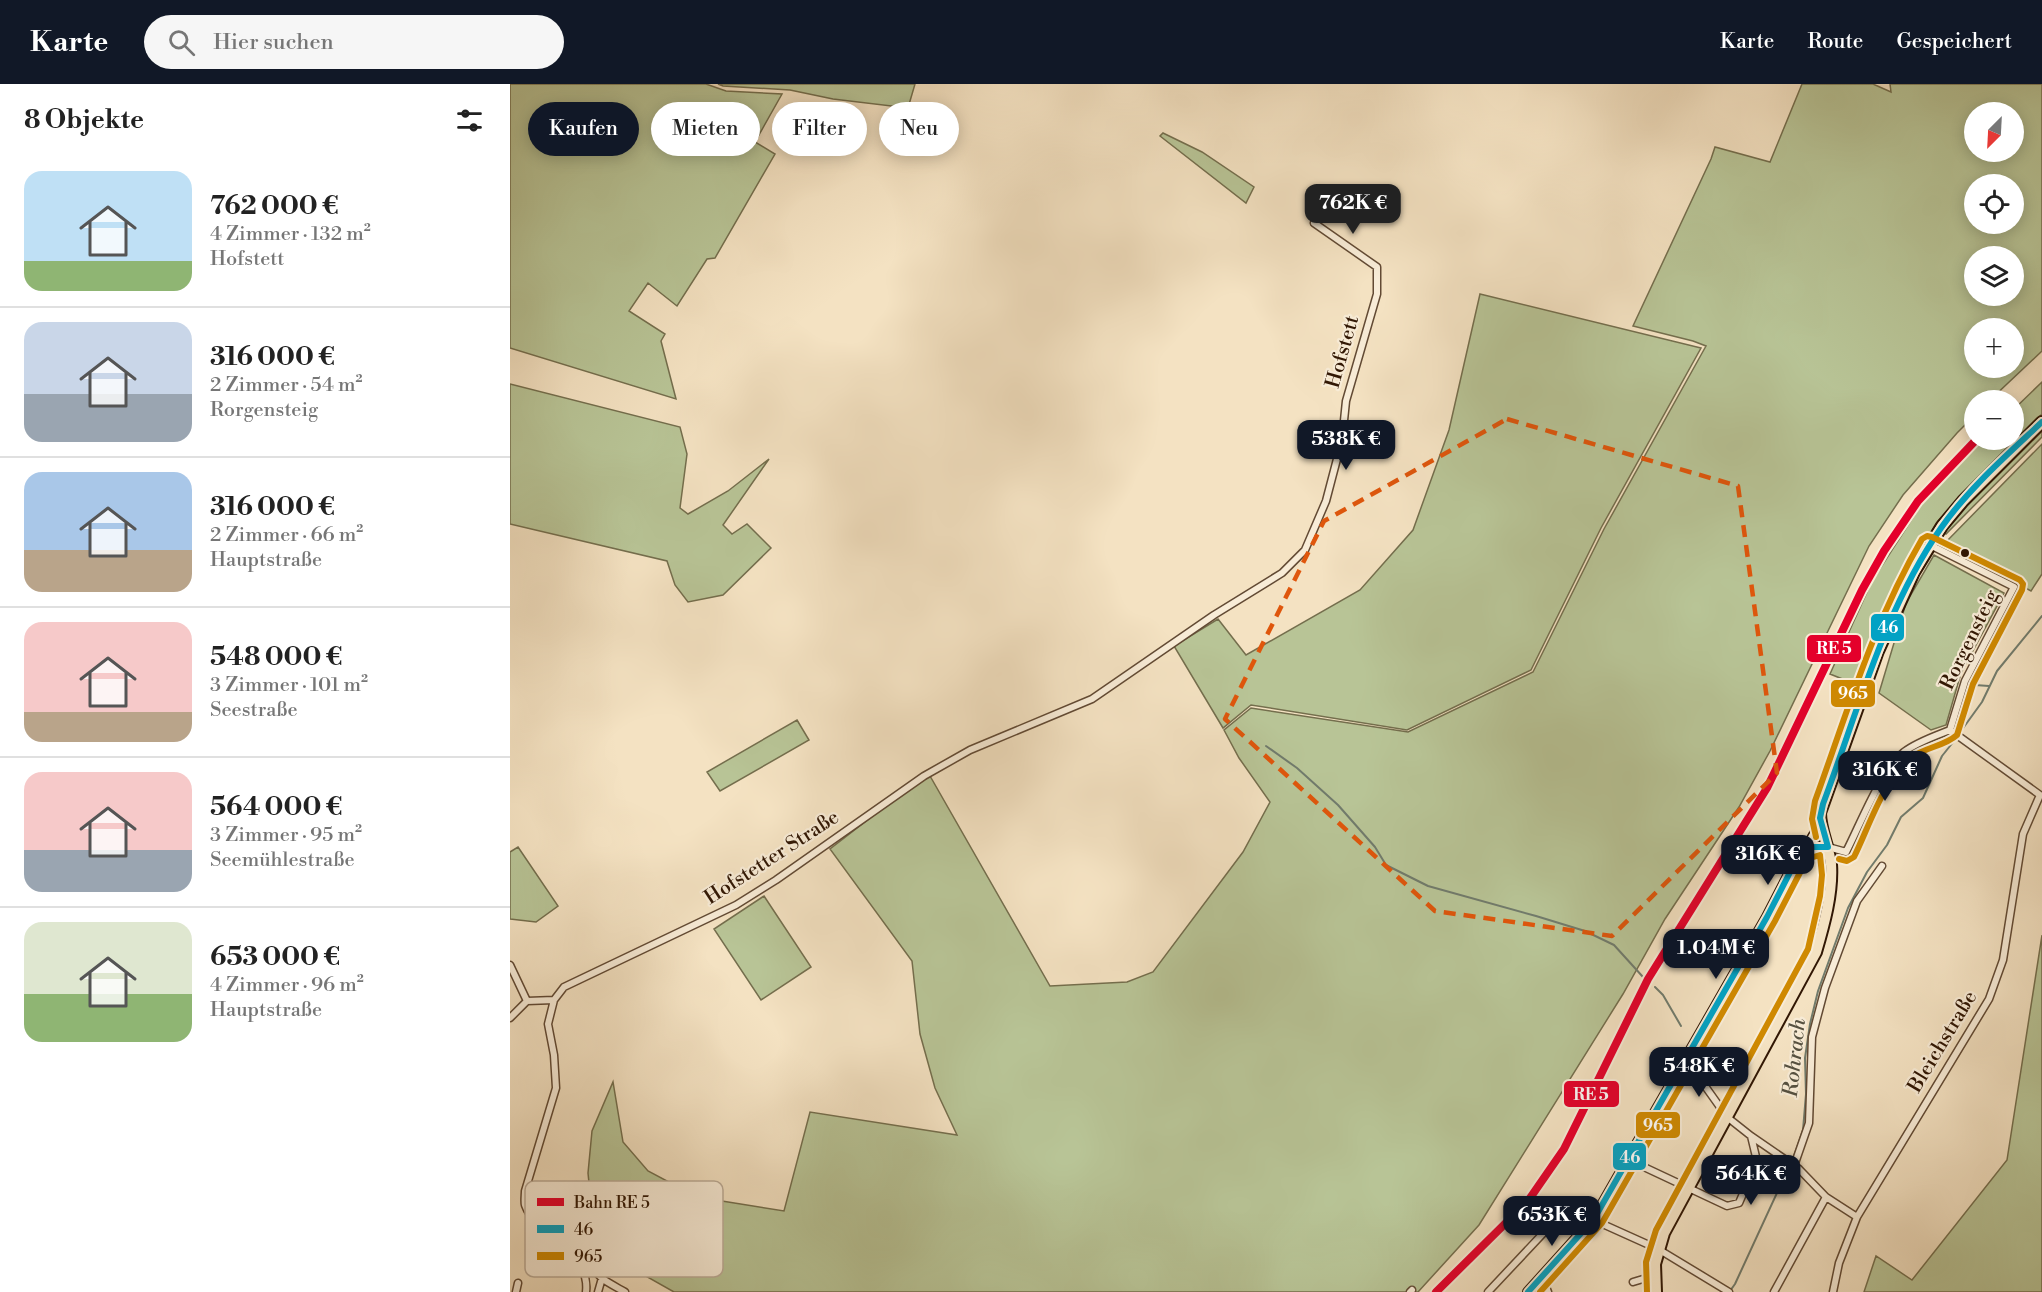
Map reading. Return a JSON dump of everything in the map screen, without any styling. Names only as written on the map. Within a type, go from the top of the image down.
[{"type":"main road","points":[[1656,1292],[1654,1264],[1664,1233],[1816,952],[1829,894],[1830,864],[1821,823],[1823,804],[1878,651],[1901,598],[1963,501],[2042,422]]},
{"type":"street","name":"Hofstett","points":[[1214,615],[1282,573],[1305,550],[1326,501],[1339,450],[1346,401],[1377,294],[1377,267],[1314,223]]},
{"type":"street","name":"Rorgensteig","points":[[1933,547],[2014,587],[1965,681],[1950,730]]},
{"type":"street","name":"Hofstetter Straße","points":[[554,1000],[564,987],[578,979],[736,905],[776,880],[924,777],[970,750],[1092,699],[1214,615]]},
{"type":"street","name":"Bleichstraße","points":[[1833,1292],[1839,1263],[1857,1217],[1989,999],[2003,960],[2023,834],[2040,795],[1950,730]]},
{"type":"street","points":[[1528,1292],[1594,1219],[1767,917],[1800,853],[1818,846],[1846,852],[1883,778],[1896,760],[1907,750],[1950,730]]},
{"type":"street","points":[[1806,849],[1821,823]]},
{"type":"street","points":[[1793,1165],[1809,1123],[1812,1037],[1825,988],[1857,901],[1882,866]]},
{"type":"street","points":[[510,965],[527,1001]]},
{"type":"street","points":[[510,1018],[527,1001],[554,1000],[548,1024],[554,1055],[556,1088],[528,1181]]},
{"type":"street","points":[[1682,1065],[1695,1072],[1728,1117],[1793,1165],[1826,1197],[1857,1217]]},
{"type":"street","points":[[1629,1160],[1727,1206],[1739,1203],[1757,1161],[1751,1136]]},
{"type":"street","points":[[1774,1292],[1826,1197]]},
{"type":"street","points":[[1488,1292],[1567,1208],[1658,1249],[1727,1291]]},
{"type":"street","points":[[584,1277],[586,1292]]},
{"type":"street","points":[[1542,1277],[1548,1292]]},
{"type":"street","points":[[598,1292],[602,1278],[625,1292]]},
{"type":"street","points":[[1633,1282],[1643,1279],[1654,1280]]},
{"type":"street","points":[[516,1292],[518,1283]]},
{"type":"highlighted area","points":[[1507,419],[1738,486],[1777,773],[1612,936],[1435,911],[1225,719],[1324,521]]},
{"type":"green space","points":[[510,84],[706,84],[726,91],[782,94],[778,102],[772,102],[772,112],[760,133],[760,102],[651,102],[651,156],[760,156],[760,145],[772,152],[774,156],[715,258],[707,259],[677,306],[648,283],[629,311],[665,334],[661,341],[676,399],[510,348]]},
{"type":"green space","points":[[718,84],[915,84],[910,102],[879,102],[879,105],[833,99],[790,90]]},
{"type":"green space","points":[[1802,84],[1873,84],[1891,92],[1890,84],[2042,84],[2042,351],[2024,368],[2024,318],[1964,318],[1964,378],[2013,378],[2001,390],[1964,390],[1964,426],[1903,495],[1869,546],[1770,751],[1739,807],[1665,919],[1623,994],[1479,1225],[1418,1292],[674,1292],[647,1277],[723,1277],[723,1201],[784,1211],[810,1112],[957,1135],[935,1088],[920,1034],[912,961],[830,849],[905,791],[930,776],[1050,986],[1127,982],[1153,972],[1243,852],[1270,802],[1239,758],[1224,730],[1251,708],[1408,732],[1533,672],[1604,529],[1706,346],[1633,326],[1715,147],[1770,162]]},
{"type":"green space","points":[[1163,133],[1202,152],[1254,187],[1246,203],[1160,136]]},
{"type":"green space","points":[[1480,294],[1701,348],[1601,528],[1531,670],[1407,730],[1251,705],[1223,728],[1174,646],[1218,619],[1246,655],[1360,590],[1413,530],[1449,430]]},
{"type":"green space","points":[[2042,382],[2042,414],[2024,433],[2024,399]]},
{"type":"green space","points":[[510,384],[680,427],[687,454],[680,508],[688,514],[728,491],[769,459],[723,525],[732,534],[747,524],[771,548],[723,595],[688,602],[675,585],[667,561],[510,524]]},
{"type":"green space","points":[[2042,429],[2042,437],[1946,534],[1944,533],[1973,498],[2021,450],[2024,450],[2024,447]]},
{"type":"green space","points":[[2042,444],[2042,574],[2031,591],[1944,544]]},
{"type":"green space","points":[[1973,450],[2007,450],[1938,521],[1892,595],[1855,684],[1830,674],[1872,581],[1921,505]]},
{"type":"green space","points":[[1934,555],[2004,593],[1961,673],[1946,725],[1931,730],[1879,693],[1906,603]]},
{"type":"green space","points":[[797,720],[809,740],[720,791],[707,772]]},
{"type":"green space","points":[[518,847],[558,906],[536,922],[510,919],[510,852]]},
{"type":"green space","points":[[764,896],[811,967],[761,1000],[714,929]]},
{"type":"green space","points":[[2042,935],[2042,1292],[1864,1292],[1876,1256],[1912,1280],[2007,1160]]},
{"type":"green space","points":[[613,1082],[623,1142],[648,1171],[667,1181],[589,1181],[592,1131]]},
{"type":"waterway","name":"Rohrach","points":[[1961,731],[1982,702],[1997,671],[2042,616]]},
{"type":"waterway","points":[[1961,730],[1959,717],[1968,688],[1975,685],[1989,686]]},
{"type":"waterway","name":"Rohrach","points":[[1730,1291],[1794,1156],[1803,1130],[1806,1094],[1805,1058],[1810,1024],[1818,991],[1848,908],[1867,872],[1887,845],[1901,817],[1923,798],[1942,756],[1954,741]]},
{"type":"waterway","points":[[1266,746],[1297,768],[1338,805],[1375,847],[1386,865],[1428,886],[1585,931],[1614,945],[1643,977]]},
{"type":"waterway","points":[[1655,987],[1663,995],[1681,1026]]},
{"type":"transit line","name":"46","points":[[1528,1292],[1594,1219],[1767,917],[1800,853],[1813,847],[1828,847],[1820,818],[1823,804],[1888,627],[1921,560],[1941,528],[1964,499],[2042,422]]},
{"type":"transit line","points":[[1436,1292],[1528,1201],[1564,1149],[1648,979],[1767,788],[1862,590],[1884,551],[1918,501],[1966,450]]},
{"type":"transit line","name":"965","points":[[1816,837],[1812,819],[1815,801],[1850,701],[1875,635],[1922,539],[1927,536],[1932,537],[2020,580],[2023,584],[2022,590],[1973,684],[1957,735],[1947,742],[1917,754],[1902,766],[1885,790],[1854,857],[1847,861],[1839,859]]},
{"type":"transit line","name":"965","points":[[1540,1292],[1602,1223],[1775,921],[1807,859],[1820,855],[1822,875],[1820,896],[1808,949],[1656,1230],[1646,1262],[1647,1292]]}]
